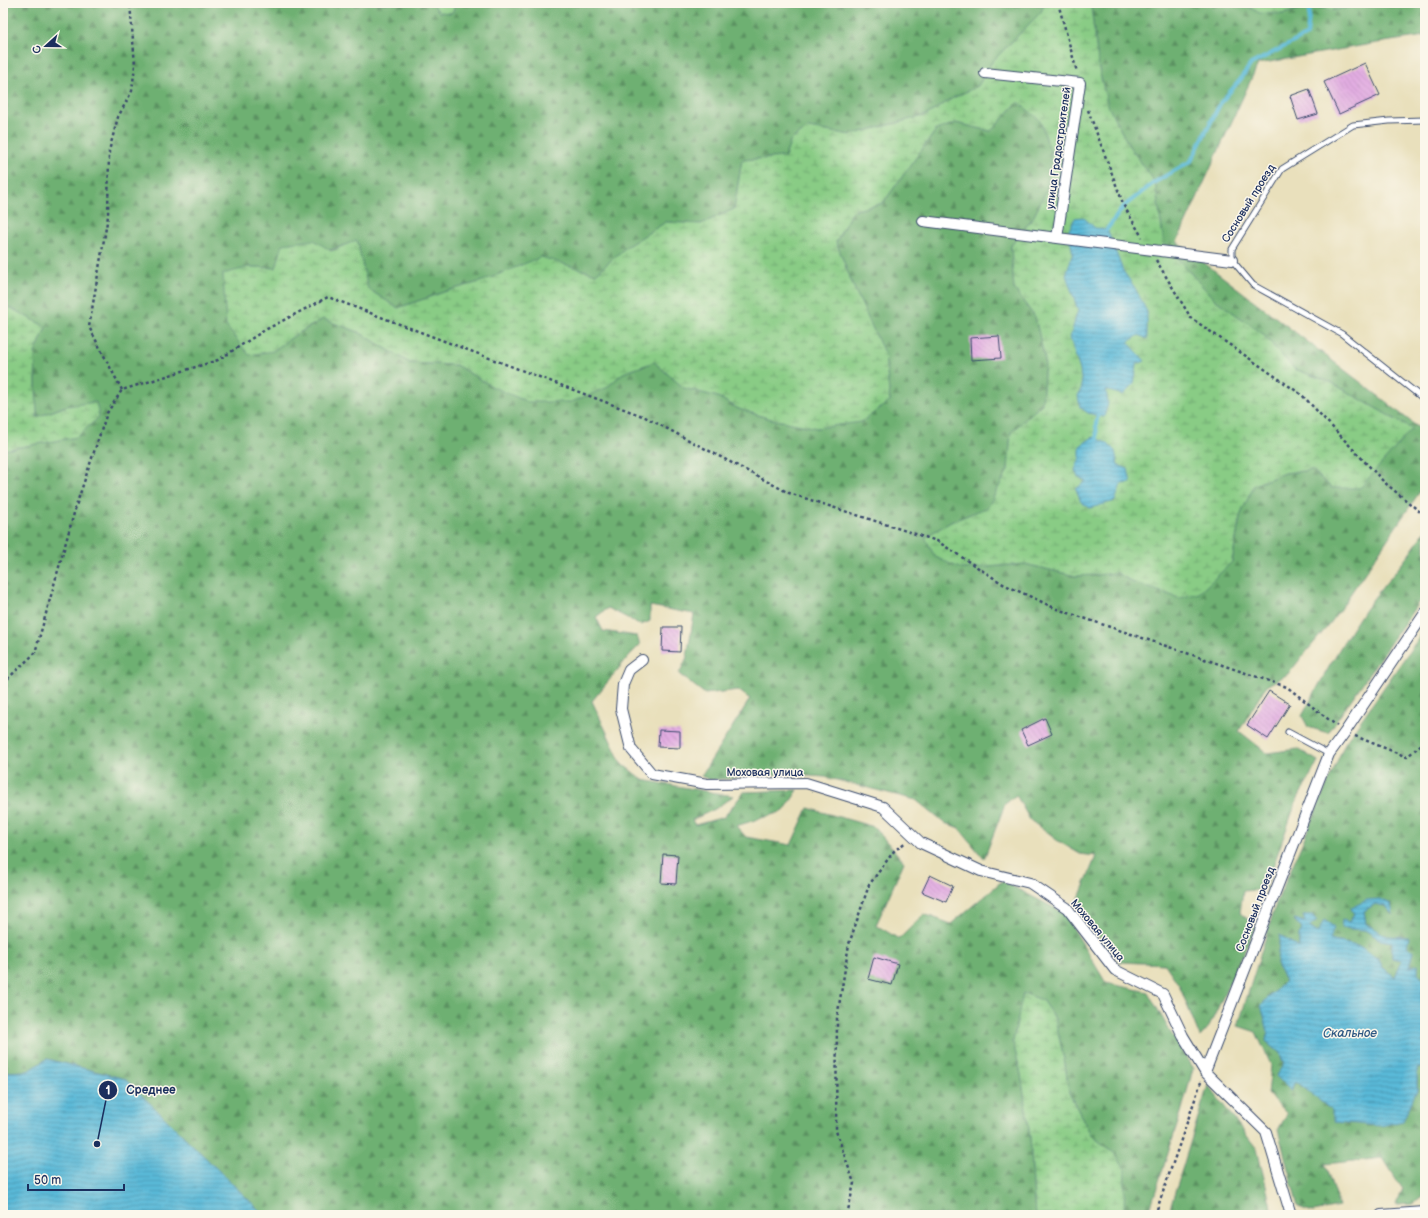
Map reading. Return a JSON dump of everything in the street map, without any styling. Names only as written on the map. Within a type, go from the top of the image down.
[{"type":"street","name":"улица Градостроителей","points":[[986,73],[1080,83],[1057,238]]},
{"type":"street","points":[[923,222],[1232,260]]},
{"type":"street","name":"Сосновый проезд","points":[[1205,1072],[1329,754],[1425,613]]},
{"type":"street","name":"Моховая улица","points":[[642,660],[629,670],[623,684],[621,709],[631,749],[652,774],[708,784],[806,783],[883,807],[921,843],[981,871],[1030,883],[1067,908],[1115,970],[1163,994],[1183,1036],[1205,1072]]},
{"type":"street","points":[[1205,1072],[1266,1132],[1291,1215]]},
{"type":"street","points":[[1381,1215],[1425,1212]]},
{"type":"lane","name":"Сосновый проезд","points":[[1425,120],[1389,121],[1353,125],[1282,169],[1232,249],[1232,260],[1253,285],[1342,334],[1425,400]]},
{"type":"lane","points":[[1288,732],[1329,754]]},
{"type":"path","points":[[122,390],[89,327],[108,216],[109,151],[118,117],[132,91],[135,66],[130,3]]},
{"type":"path","points":[[1058,3],[1080,83]]},
{"type":"path","points":[[1087,109],[1124,206],[1191,318],[1302,395],[1384,482],[1425,516]]},
{"type":"path","points":[[3,683],[35,653],[76,506],[107,412],[122,390],[218,360],[265,330],[328,297],[645,417],[789,493],[937,541],[1003,584],[1057,609],[1288,687],[1345,732],[1407,757],[1425,741]]},
{"type":"path","points":[[847,1215],[854,1184],[836,1131],[836,1123],[837,1018],[849,944],[869,885],[894,850],[914,836]]},
{"type":"path","points":[[1155,1215],[1205,1072]]},
{"type":"green space","points":[[3,3],[432,3],[439,12],[451,13],[456,3],[1045,3],[1041,12],[992,62],[978,86],[953,98],[927,115],[851,135],[808,128],[791,140],[785,157],[742,160],[734,209],[701,224],[666,222],[626,247],[596,274],[579,269],[480,282],[447,291],[398,308],[368,289],[357,241],[276,268],[250,267],[273,351],[295,335],[323,319],[359,332],[410,363],[456,365],[493,387],[606,388],[623,373],[654,362],[684,388],[718,397],[739,409],[771,419],[817,428],[890,401],[885,356],[854,288],[836,242],[852,211],[883,203],[936,130],[956,123],[991,131],[1018,102],[1040,120],[1051,153],[1047,189],[1034,216],[1011,246],[1014,289],[1035,317],[1045,360],[1042,404],[1011,432],[1008,470],[988,507],[951,522],[925,537],[962,569],[1025,564],[1076,576],[1117,573],[1132,582],[1232,562],[1240,516],[1254,485],[1284,473],[1312,470],[1332,488],[1412,429],[1330,382],[1294,369],[1263,334],[1214,299],[1164,244],[1155,182],[1129,146],[1108,106],[1099,70],[1091,7],[1092,3],[1245,3],[1246,5],[1283,14],[1310,6],[1334,10],[1369,3],[1425,3],[1425,36],[1258,64],[1177,242],[1425,433],[1425,484],[1332,621],[1288,674],[1266,686],[1239,731],[1267,753],[1298,749],[1318,761],[1296,802],[1265,889],[1243,891],[1240,913],[1256,926],[1209,1027],[1200,1037],[1179,985],[1165,964],[1120,962],[1075,908],[1096,856],[1080,854],[1058,841],[1030,820],[1016,795],[1005,804],[984,859],[958,827],[944,823],[916,800],[825,777],[781,774],[710,780],[701,776],[750,699],[738,690],[705,694],[679,674],[687,657],[694,614],[650,606],[650,621],[641,625],[608,608],[596,617],[603,631],[637,636],[640,645],[592,701],[621,763],[643,780],[733,796],[715,809],[692,820],[695,825],[724,817],[744,792],[798,790],[784,811],[736,826],[746,837],[791,845],[808,808],[874,827],[904,862],[876,925],[899,939],[924,914],[951,924],[1002,881],[1064,913],[1106,983],[1148,992],[1193,1069],[1181,1113],[1148,1215],[1124,1215],[1115,1154],[1091,1135],[1069,1093],[1065,1064],[1055,1019],[1042,1000],[1024,994],[1013,1042],[1021,1074],[1030,1136],[1035,1215],[264,1215],[125,1079],[47,1059],[28,1071],[3,1072],[3,450],[76,437],[66,406],[37,417],[35,353],[46,327],[3,304]]},
{"type":"green space","points":[[432,3],[456,3],[452,13],[439,12]]},
{"type":"green space","points":[[1045,3],[1092,3],[1091,7],[1099,70],[1108,106],[1129,146],[1155,182],[1164,244],[1214,299],[1263,334],[1294,369],[1330,382],[1412,429],[1360,488],[1332,488],[1312,470],[1284,473],[1254,485],[1240,516],[1232,562],[1199,593],[1179,598],[1132,582],[1117,573],[1076,576],[1025,564],[962,569],[935,557],[925,537],[951,522],[988,507],[1008,470],[1011,432],[1042,404],[1045,360],[1035,317],[1014,289],[1011,246],[1034,216],[1047,189],[1051,153],[1040,120],[1018,102],[991,131],[956,123],[936,130],[883,203],[852,211],[836,242],[854,288],[885,355],[890,401],[861,422],[817,428],[771,419],[739,409],[718,397],[684,388],[654,362],[623,373],[606,388],[571,402],[528,402],[493,387],[456,365],[410,363],[359,332],[323,319],[295,335],[273,351],[249,355],[226,326],[223,274],[250,267],[276,268],[283,244],[314,240],[331,251],[357,240],[368,289],[398,308],[447,291],[480,282],[541,257],[596,274],[626,247],[666,222],[701,224],[734,209],[742,160],[785,157],[791,140],[808,128],[851,135],[927,115],[953,98],[978,86],[992,62],[1041,12]]},
{"type":"green space","points":[[1245,3],[1369,3],[1334,10],[1310,6],[1283,14],[1259,13]]},
{"type":"green space","points":[[3,304],[46,327],[35,353],[37,417],[67,406],[96,402],[99,417],[77,437],[3,450]]},
{"type":"green space","points":[[1425,530],[1425,593],[1328,733],[1308,727],[1302,716],[1336,654],[1359,618],[1402,564]]},
{"type":"green space","points":[[1425,629],[1425,1001],[1421,1001],[1424,991],[1417,973],[1418,966],[1409,967],[1413,951],[1366,924],[1364,911],[1375,904],[1385,906],[1392,915],[1380,899],[1351,908],[1354,914],[1349,922],[1341,928],[1365,930],[1381,940],[1392,942],[1392,958],[1402,960],[1395,977],[1382,967],[1379,959],[1361,947],[1330,940],[1325,920],[1318,934],[1309,926],[1317,921],[1303,915],[1306,922],[1294,920],[1302,929],[1299,936],[1299,948],[1280,935],[1277,964],[1285,981],[1262,1005],[1268,1031],[1266,1041],[1280,1053],[1291,1090],[1296,1081],[1330,1109],[1417,1090],[1417,1069],[1425,1066],[1425,1195],[1413,1204],[1396,1205],[1402,1188],[1383,1158],[1325,1164],[1339,1207],[1313,1212],[1298,1207],[1278,1130],[1287,1114],[1268,1094],[1271,1065],[1256,1032],[1238,1026],[1276,904],[1345,743]]},
{"type":"green space","points":[[1023,993],[1042,1000],[1055,1019],[1065,1064],[1069,1093],[1091,1135],[1115,1154],[1125,1168],[1124,1215],[1035,1215],[1030,1136],[1021,1074],[1013,1042]]},
{"type":"green space","points":[[1208,1085],[1257,1149],[1273,1215],[1168,1215]]},
{"type":"water","points":[[1083,217],[1095,228],[1107,229],[1123,271],[1135,288],[1147,312],[1147,339],[1139,335],[1128,342],[1145,361],[1137,364],[1134,384],[1123,395],[1106,390],[1108,403],[1104,417],[1088,413],[1080,407],[1078,396],[1082,387],[1080,370],[1070,338],[1078,310],[1066,275],[1073,253],[1068,232],[1075,218]]},
{"type":"water","points":[[1093,437],[1107,443],[1115,451],[1118,465],[1128,469],[1131,483],[1121,484],[1115,501],[1090,508],[1081,502],[1076,489],[1086,481],[1078,477],[1075,470],[1080,458],[1080,446]]},
{"type":"water","name":"Скальное","points":[[1380,899],[1391,904],[1393,915],[1385,906],[1375,904],[1364,911],[1366,924],[1387,936],[1409,937],[1407,946],[1413,951],[1409,967],[1418,965],[1418,973],[1424,980],[1421,1001],[1425,1001],[1425,1038],[1422,1042],[1425,1043],[1425,1066],[1417,1069],[1417,1090],[1403,1121],[1381,1126],[1335,1122],[1330,1109],[1296,1081],[1290,1090],[1276,1076],[1284,1064],[1280,1053],[1266,1041],[1268,1031],[1261,1005],[1285,981],[1277,964],[1280,935],[1299,948],[1299,936],[1302,929],[1294,919],[1305,922],[1303,915],[1312,915],[1317,921],[1309,927],[1318,933],[1324,920],[1334,927],[1330,940],[1361,947],[1379,959],[1382,967],[1395,977],[1402,960],[1392,958],[1392,942],[1381,940],[1365,930],[1341,928],[1342,920],[1349,922],[1354,914],[1351,908],[1367,900]]},
{"type":"water","points":[[47,1059],[125,1079],[264,1215],[3,1215],[3,1072],[28,1071]]},
{"type":"building","points":[[1365,63],[1380,95],[1339,114],[1324,82]]},
{"type":"building","points":[[1309,89],[1318,114],[1298,120],[1290,96]]},
{"type":"building","points":[[999,336],[1001,358],[971,360],[970,338]]},
{"type":"building","points":[[663,627],[681,627],[680,652],[662,651]]},
{"type":"building","points":[[1269,691],[1290,704],[1268,739],[1247,725]]},
{"type":"building","points":[[1045,718],[1052,734],[1028,745],[1021,730]]},
{"type":"building","points":[[659,730],[680,731],[680,748],[658,747]]},
{"type":"building","points":[[663,854],[678,855],[676,884],[661,883]]},
{"type":"building","points":[[930,875],[953,886],[946,902],[922,892]]},
{"type":"building","points":[[874,957],[898,964],[892,985],[868,979]]},
{"type":"waterway","points":[[1310,3],[1311,6],[1316,3]]},
{"type":"waterway","points":[[1107,229],[1124,206],[1155,182],[1191,161],[1221,102],[1240,80],[1251,64],[1307,35],[1310,6]]},
{"type":"waterway","points":[[1097,439],[1096,424],[1098,415]]},
{"type":"place","name":"Среднее","points":[[97,1144]]}]
